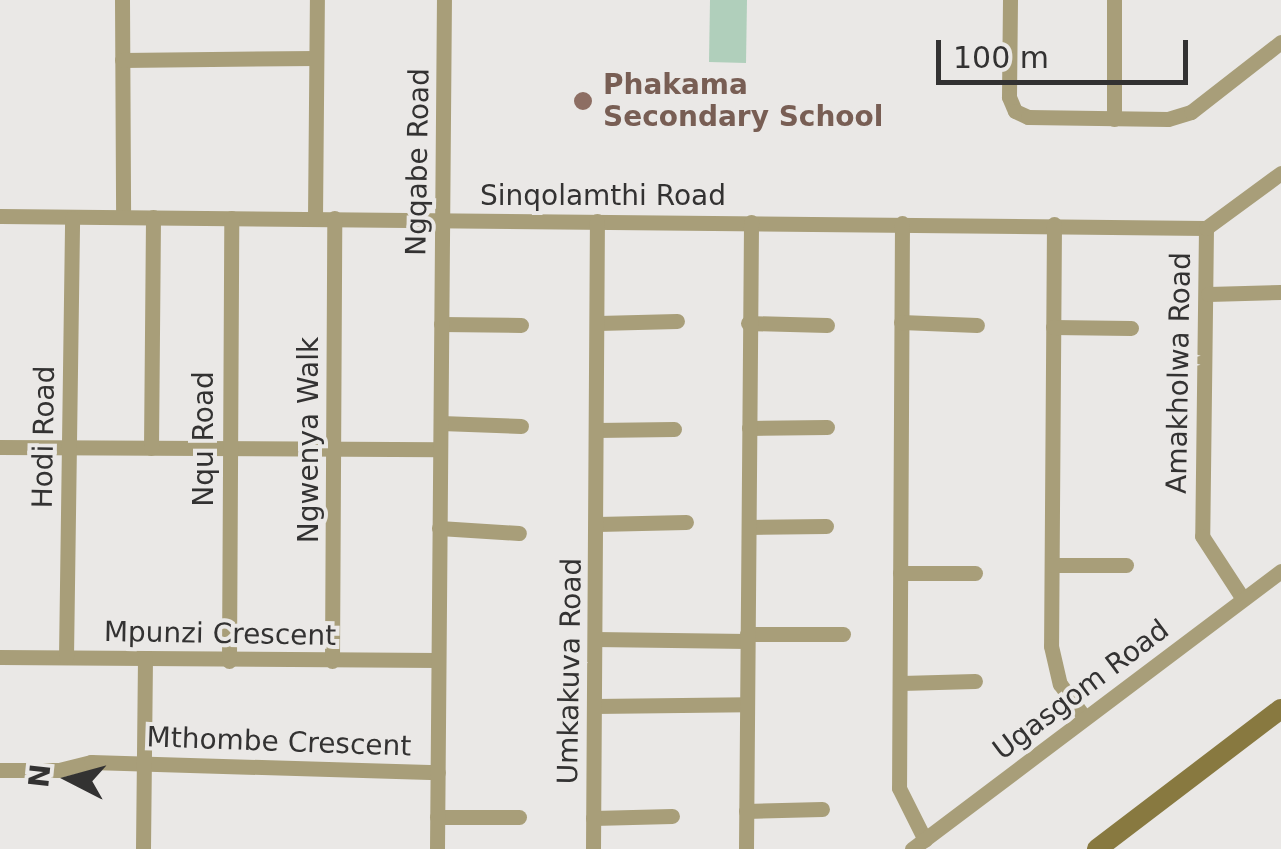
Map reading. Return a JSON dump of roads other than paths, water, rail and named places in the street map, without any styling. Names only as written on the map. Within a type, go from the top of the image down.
[{"type":"street","points":[[122,0],[123,217]]},
{"type":"street","points":[[316,218],[318,0]]},
{"type":"street","name":"Ngqabe Road","points":[[437,849],[444,0]]},
{"type":"street","points":[[1010,0],[1009,97],[1015,111],[1028,117],[1168,119],[1191,112],[1281,42]]},
{"type":"street","points":[[1114,0],[1114,119]]},
{"type":"street","points":[[122,60],[316,58]]},
{"type":"street","name":"Amakholwa Road","points":[[1244,599],[1202,536],[1206,228],[1281,173]]},
{"type":"street","name":"Sinqolamthi Road","points":[[0,216],[1206,228]]},
{"type":"street","points":[[150,448],[154,217]]},
{"type":"street","name":"Hodi Road","points":[[66,657],[72,218]]},
{"type":"street","name":"Nqu Road","points":[[228,660],[231,218]]},
{"type":"street","name":"Ngwenya Walk","points":[[332,662],[334,218]]},
{"type":"street","name":"Umkakuva Road","points":[[593,849],[597,221]]},
{"type":"street","points":[[746,849],[750,222]]},
{"type":"street","points":[[902,223],[900,796],[918,844]]},
{"type":"street","points":[[1054,224],[1052,662],[1084,718]]},
{"type":"street","points":[[1208,294],[1281,292]]},
{"type":"street","points":[[598,322],[677,321]]},
{"type":"street","points":[[901,322],[977,325]]},
{"type":"street","points":[[748,323],[827,325]]},
{"type":"street","points":[[441,324],[521,325]]},
{"type":"street","points":[[1053,327],[1131,328]]},
{"type":"street","points":[[440,424],[521,426]]},
{"type":"street","points":[[749,428],[826,427]]},
{"type":"street","points":[[596,430],[674,428]]},
{"type":"street","points":[[0,447],[440,449]]},
{"type":"street","name":"Umkakuva Road","points":[[597,524],[686,522]]},
{"type":"street","points":[[749,526],[826,526]]},
{"type":"street","points":[[440,528],[519,533]]},
{"type":"street","points":[[1052,564],[1126,565]]},
{"type":"street","name":"Ugasgom Road","points":[[918,844],[1281,571]]},
{"type":"street","points":[[900,573],[974,573]]},
{"type":"street","points":[[595,638],[843,634]]},
{"type":"street","name":"Mpunzi Crescent","points":[[0,657],[438,660]]},
{"type":"street","points":[[143,849],[144,658]]},
{"type":"street","points":[[900,683],[975,681]]},
{"type":"street","points":[[594,706],[746,704]]},
{"type":"street","points":[[1107,846],[1281,709]]},
{"type":"street","name":"Mthombe Crescent","points":[[0,770],[144,762],[438,772]]},
{"type":"street","points":[[746,810],[822,809]]},
{"type":"street","name":"Umkakuva Road","points":[[593,818],[672,816]]},
{"type":"street","points":[[437,817],[519,817]]},
{"type":"place","name":"Phakama Secondary School","points":[[583,101]]}]
